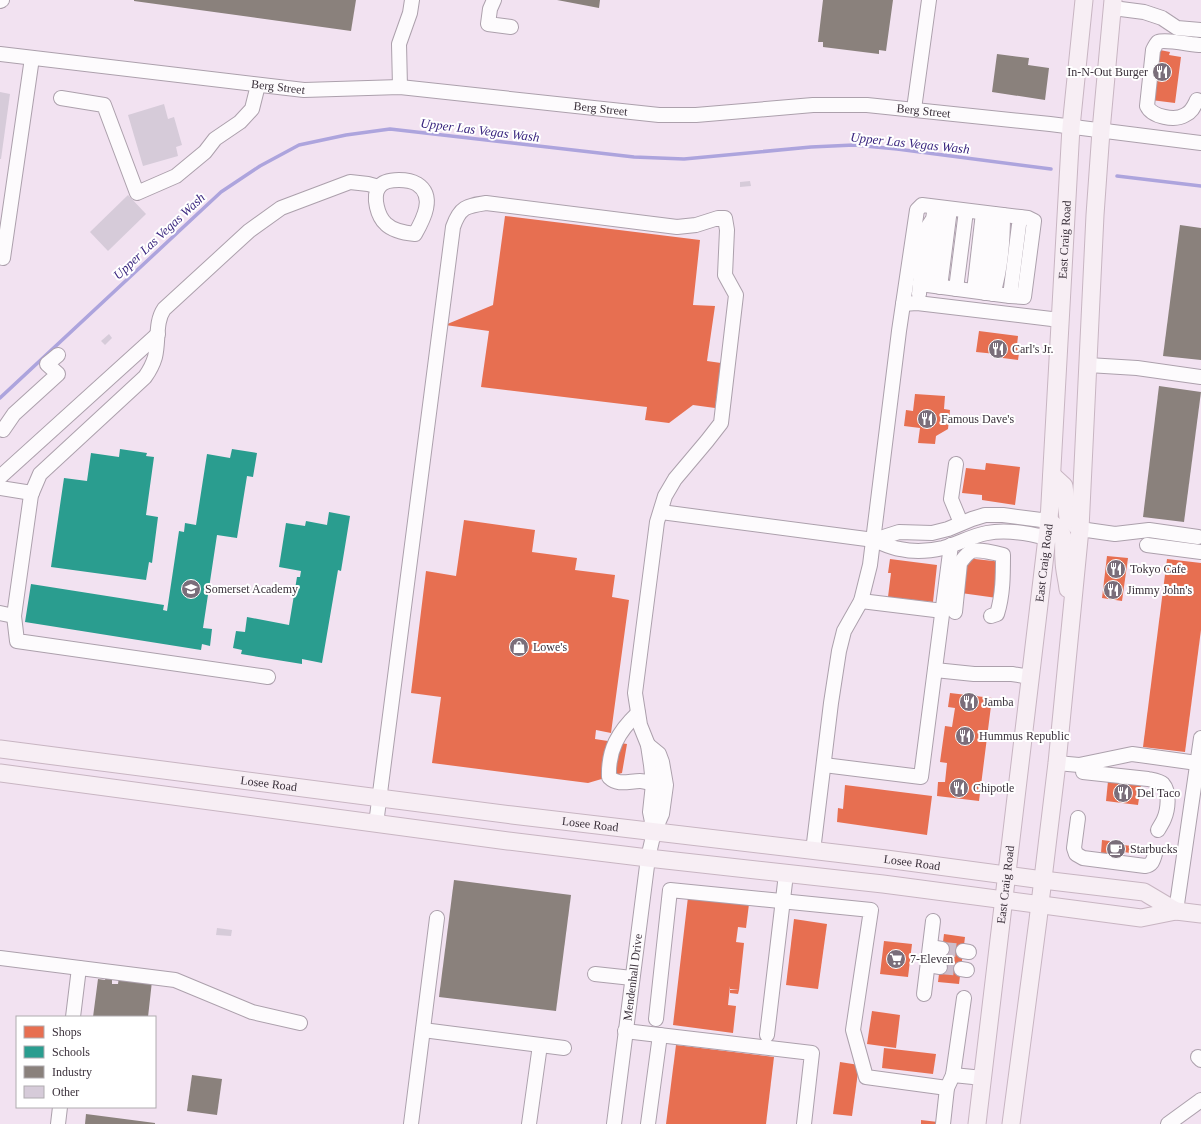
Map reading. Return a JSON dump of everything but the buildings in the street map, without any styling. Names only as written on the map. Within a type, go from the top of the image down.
[{"type":"main road","name":"East Craig Road","points":[[977,1124],[1049,521],[1071,127],[1084,0]]},
{"type":"main road","points":[[1011,1124],[1057,763],[1080,529],[1095,214],[1113,4]]},
{"type":"main road","points":[[1052,475],[1064,486],[1068,518],[1080,529]]},
{"type":"main road","points":[[1049,521],[1060,530],[1064,539],[1063,560],[1072,612]]},
{"type":"main road","name":"Losee Road","points":[[0,749],[379,798],[886,859],[1144,892],[1176,911]]},
{"type":"main road","points":[[0,764],[6,761],[12,761],[58,766],[85,759]]},
{"type":"main road","name":"Losee Road","points":[[0,773],[376,824],[648,858],[883,884],[1141,918],[1176,911],[1201,914]]},
{"type":"street","points":[[400,87],[399,44],[410,13],[412,0]]},
{"type":"street","points":[[914,109],[929,0]]},
{"type":"street","points":[[490,3],[488,24],[511,27]]},
{"type":"street","points":[[1113,4],[1162,18],[1177,28],[1201,30]]},
{"type":"street","points":[[1197,100],[1192,110],[1185,116],[1177,118],[1157,115],[1149,110],[1147,106],[1153,50],[1155,45],[1158,42],[1165,41],[1201,46]]},
{"type":"street","name":"Berg Street","points":[[0,54],[304,90],[400,87],[659,115],[696,114],[813,105],[867,105],[914,109],[1201,143]]},
{"type":"street","points":[[0,257],[3,258],[32,58]]},
{"type":"street","points":[[61,98],[104,105],[137,194],[176,176],[205,152],[216,139],[240,122],[252,109],[258,85]]},
{"type":"street","points":[[268,677],[17,641],[7,614],[32,493],[40,474],[145,377],[151,368],[155,356],[160,318],[164,309],[249,231],[281,208],[350,182],[379,187],[388,181],[399,180],[417,184],[423,189],[427,202],[426,212],[415,234],[396,230],[387,225],[380,217],[376,197],[379,187]]},
{"type":"street","points":[[376,824],[453,227],[460,211],[465,207],[486,203],[677,227],[696,225],[718,218],[725,218],[727,230],[725,275],[736,295],[721,423],[675,479],[665,496],[657,527],[635,693],[640,725],[648,745],[653,784],[650,812],[654,832]]},
{"type":"street","points":[[813,851],[839,650],[844,631],[861,601],[870,565],[903,304],[917,210],[922,205],[939,210],[1020,217],[1028,218],[1034,221],[1024,297],[928,285]]},
{"type":"street","points":[[917,303],[928,285],[939,210]]},
{"type":"street","points":[[928,285],[925,231],[939,210]]},
{"type":"street","points":[[978,292],[985,213]]},
{"type":"street","points":[[978,292],[998,273],[1003,235],[985,213]]},
{"type":"street","points":[[903,304],[917,303],[1060,320]]},
{"type":"street","points":[[0,477],[158,334]]},
{"type":"street","points":[[3,430],[14,414],[58,374],[48,364],[58,355]]},
{"type":"street","points":[[1088,365],[1137,368],[1201,378]]},
{"type":"street","points":[[956,464],[951,498],[961,523]]},
{"type":"street","points":[[0,488],[32,493]]},
{"type":"street","points":[[661,512],[874,540],[899,549],[919,550],[942,548],[988,533],[1010,531],[1047,538]]},
{"type":"street","points":[[874,540],[899,532],[932,533],[948,530],[961,523],[985,516],[1003,515],[1049,521]]},
{"type":"street","points":[[1080,529],[1115,534],[1149,530],[1198,537]]},
{"type":"street","points":[[949,612],[951,545]]},
{"type":"street","points":[[1147,545],[1201,552]]},
{"type":"street","points":[[824,765],[920,777],[935,670],[960,563],[964,557],[972,551],[1003,555],[1003,580],[999,607],[997,614],[991,616]]},
{"type":"street","points":[[861,601],[949,612]]},
{"type":"street","points":[[935,670],[974,674],[1012,674],[1030,677]]},
{"type":"street","points":[[638,713],[627,723],[617,738],[611,757],[609,777],[613,781],[620,783],[644,781],[653,784]]},
{"type":"street","points":[[1176,911],[1201,738]]},
{"type":"street","points":[[648,745],[659,754],[666,778],[662,814],[654,832]]},
{"type":"street","points":[[1057,763],[1079,765],[1132,754],[1197,763]]},
{"type":"street","points":[[1083,772],[1148,779],[1163,784],[1167,791],[1167,806],[1164,819],[1158,830]]},
{"type":"street","points":[[1078,818],[1074,848],[1079,856],[1083,858],[1145,866],[1150,865],[1153,862],[1155,854]]},
{"type":"street","name":"Mendenhall Drive","points":[[614,1124],[648,858],[654,832]]},
{"type":"street","points":[[767,1035],[786,874]]},
{"type":"street","points":[[656,1019],[670,890],[871,910],[853,1030],[866,1077],[947,1088]]},
{"type":"street","points":[[411,1124],[437,918]]},
{"type":"street","points":[[924,994],[934,966],[936,948],[933,920]]},
{"type":"street","points":[[0,958],[175,980],[252,1012],[300,1023]]},
{"type":"street","points":[[73,1016],[79,968]]},
{"type":"street","points":[[596,974],[632,978]]},
{"type":"street","points":[[943,1124],[947,1088],[953,1075],[964,998]]},
{"type":"street","points":[[423,1030],[564,1048]]},
{"type":"street","points":[[626,1031],[812,1053],[804,1124]]},
{"type":"street","points":[[648,1124],[660,1035]]},
{"type":"street","points":[[528,1124],[540,1045]]},
{"type":"street","points":[[953,1075],[983,1078]]},
{"type":"street","points":[[1168,1124],[1201,1100]]},
{"type":"street","points":[[58,1124],[60,1108]]},
{"type":"waterway","name":"Upper Las Vegas Wash","points":[[0,398],[221,192],[260,166],[299,145],[346,135],[390,129],[634,157],[684,159],[811,147],[854,145],[897,149],[1051,169]]},
{"type":"waterway","name":"Upper Las Vegas Wash","points":[[1117,176],[1201,186]]},
{"type":"tunnel","points":[[942,949],[963,951]]},
{"type":"tunnel","points":[[940,967],[961,969]]},
{"type":"place","name":"In-N-Out Burger","points":[[1162,72]]},
{"type":"place","name":"Carl's Jr.","points":[[998,349]]},
{"type":"place","name":"Famous Dave's","points":[[927,419]]},
{"type":"place","name":"Tokyo Cafe","points":[[1116,569]]},
{"type":"place","name":"Somerset Academy","points":[[191,589]]},
{"type":"place","name":"Jimmy John's","points":[[1113,590]]},
{"type":"place","name":"Lowe's","points":[[519,647]]},
{"type":"place","name":"Jamba","points":[[969,702]]},
{"type":"place","name":"Hummus Republic","points":[[965,736]]},
{"type":"place","name":"Chipotle","points":[[959,788]]},
{"type":"place","name":"Del Taco","points":[[1123,793]]},
{"type":"place","name":"Starbucks","points":[[1116,849]]},
{"type":"place","name":"7-Eleven","points":[[896,959]]}]
